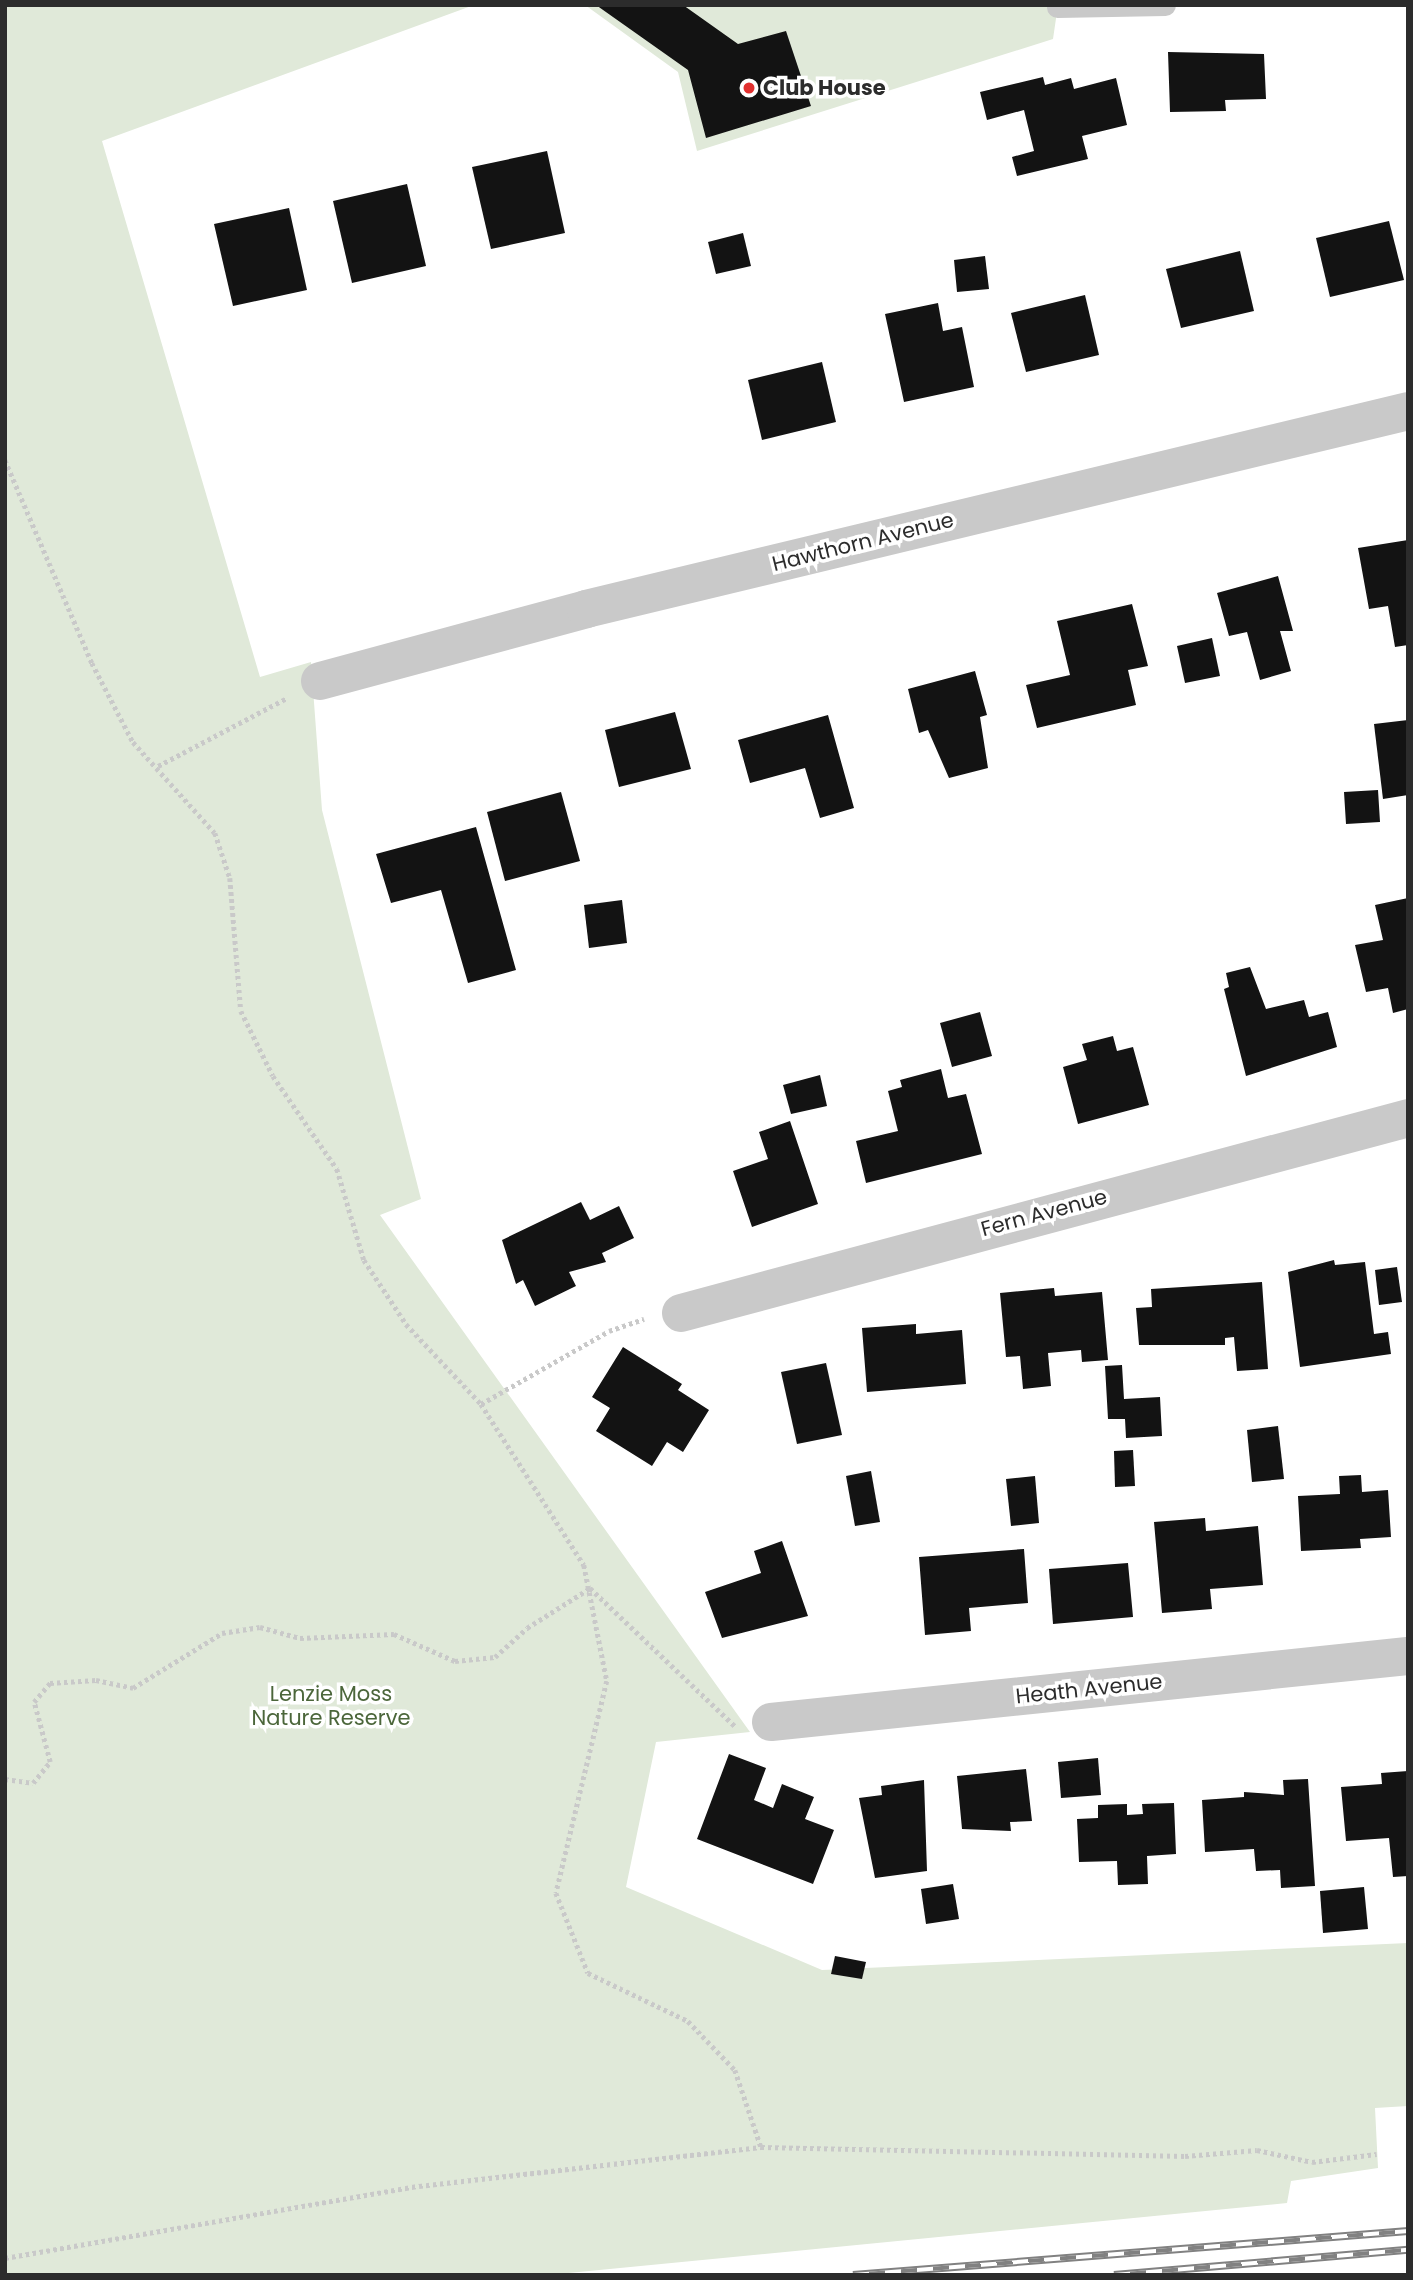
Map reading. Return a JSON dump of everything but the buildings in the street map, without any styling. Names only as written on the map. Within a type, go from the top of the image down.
[{"type":"street","name":"Hawthorn Avenue","points":[[320,681],[598,606],[1408,411]]},
{"type":"street","name":"Fern Avenue","points":[[681,1313],[1408,1118]]},
{"type":"street","name":"Heath Avenue","points":[[771,1722],[1408,1656]]},
{"type":"lane","points":[[1057,7],[1165,5]]},
{"type":"path","points":[[5,460],[92,663],[133,742],[158,766],[215,833],[230,878],[241,1011],[273,1076],[337,1170],[364,1260],[406,1324],[481,1404],[584,1565],[607,1681],[556,1893],[588,1973],[688,2021],[735,2070],[761,2147]]},
{"type":"path","points":[[158,766],[320,681]]},
{"type":"path","points":[[481,1404],[609,1331],[681,1313]]},
{"type":"path","points":[[590,1588],[731,1727],[771,1722]]},
{"type":"path","points":[[5,1779],[33,1783],[50,1762],[34,1702],[50,1683],[96,1680],[133,1688],[222,1633],[260,1627],[300,1638],[394,1634],[456,1661],[495,1657],[527,1628],[590,1588]]},
{"type":"path","points":[[5,2258],[419,2186],[761,2147],[1185,2156],[1257,2150],[1312,2162],[1377,2154]]},
{"type":"green space","name":"Lenzie Moss Nature Reserve","points":[[5,5],[474,5],[102,141],[260,677],[311,662],[322,810],[421,1199],[380,1215],[750,1732],[656,1742],[626,1887],[822,1970],[1408,1943],[1408,2106],[1375,2108],[1378,2168],[1291,2181],[1287,2203],[548,2275],[5,2275]]},
{"type":"green space","points":[[585,5],[1058,5],[1053,39],[697,151],[678,72]]},
{"type":"railway","points":[[853,2275],[1408,2231]]},
{"type":"railway","points":[[1114,2275],[1408,2250]]},
{"type":"place","name":"Club House","points":[[749,88]]}]
